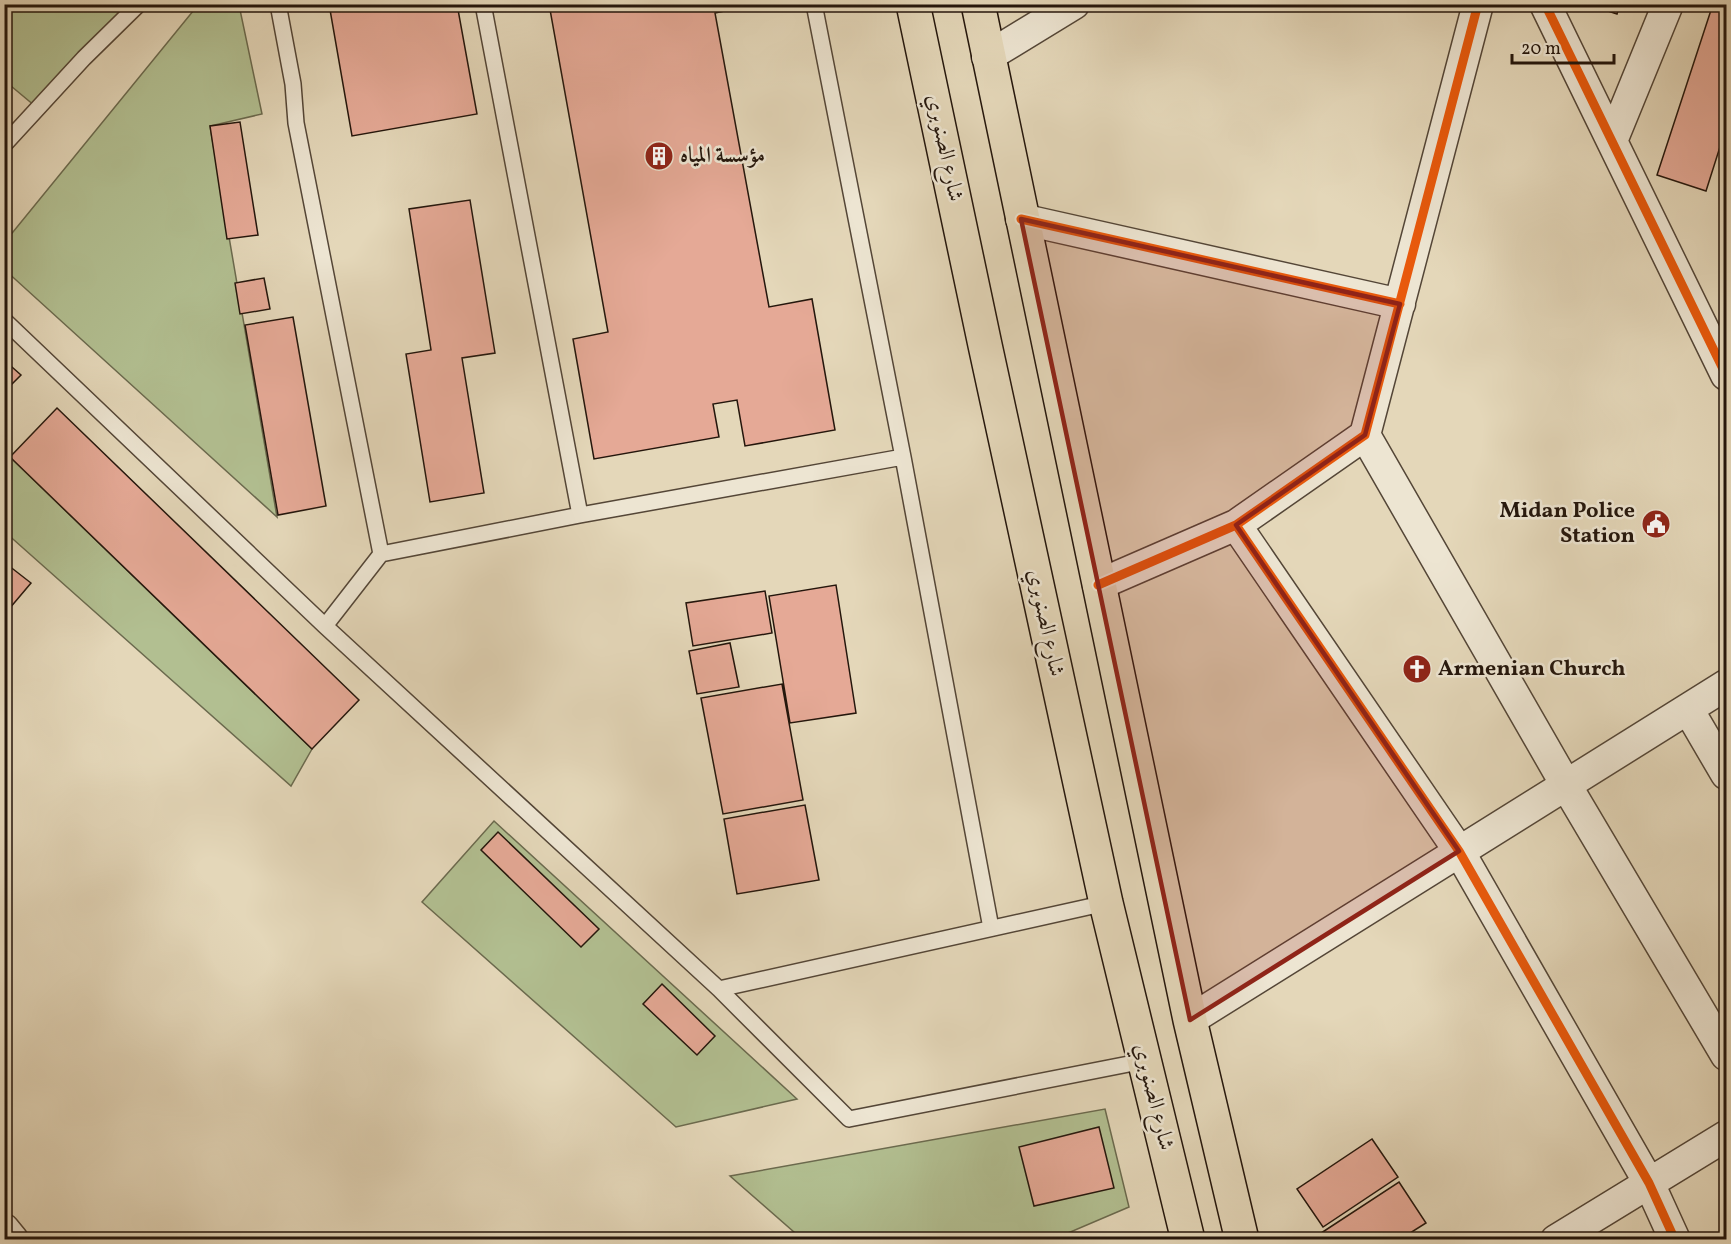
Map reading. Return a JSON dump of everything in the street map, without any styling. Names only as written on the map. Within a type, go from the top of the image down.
[{"type":"main road","name":"شارع الصنوبري","points":[[914,4],[1106,903],[1188,1239]]},
{"type":"main road","points":[[978,4],[987,57],[1190,1020],[1242,1239]]},
{"type":"street","points":[[987,57],[1074,4]]},
{"type":"street","points":[[1098,585],[1236,525],[1365,435],[1478,4]]},
{"type":"street","points":[[1545,4],[1726,375]]},
{"type":"street","points":[[1612,141],[1668,4]]},
{"type":"street","points":[[1021,219],[1400,304]]},
{"type":"street","points":[[1365,435],[1566,785],[1726,1055]]},
{"type":"street","points":[[1236,525],[1459,851],[1649,1183],[1675,1239]]},
{"type":"street","points":[[1190,1020],[1726,685]]},
{"type":"street","points":[[1688,709],[1726,774]]},
{"type":"street","points":[[1556,1239],[1726,1136]]},
{"type":"street","points":[[4,1229],[13,1239]]},
{"type":"lane","points":[[4,145],[84,58],[139,4]]},
{"type":"lane","points":[[278,4],[293,84],[296,123],[381,554]]},
{"type":"lane","points":[[483,4],[580,515]]},
{"type":"lane","points":[[814,4],[903,457],[991,928]]},
{"type":"lane","points":[[4,320],[325,626],[719,988],[849,1119],[1144,1061]]},
{"type":"lane","points":[[325,626],[381,554],[580,515],[903,457]]},
{"type":"lane","points":[[719,988],[1106,903]]},
{"type":"highlighted area","points":[[1021,219],[1400,304],[1365,435],[1236,525],[1459,851],[1190,1020]]},
{"type":"green space","points":[[5,5],[139,5],[35,106],[5,81]]},
{"type":"green space","points":[[198,5],[239,5],[262,114],[210,126],[277,517],[5,270],[4,243]]},
{"type":"green space","points":[[6,457],[10,457],[312,749],[291,786],[5,532]]},
{"type":"green space","points":[[494,821],[797,1099],[676,1127],[422,902]]},
{"type":"green space","points":[[1105,1109],[1129,1207],[1054,1239],[802,1239],[730,1176]]},
{"type":"building","points":[[329,4],[457,4],[477,114],[352,136]]},
{"type":"building","name":"مؤسسة المياه","points":[[549,4],[758,4],[715,13],[769,307],[812,299],[835,430],[745,446],[737,400],[713,404],[719,437],[594,459],[573,339],[608,332]]},
{"type":"building","points":[[1587,4],[1620,4],[1617,14]]},
{"type":"building","points":[[1713,4],[1726,4],[1726,128],[1706,191],[1657,175]]},
{"type":"building","points":[[240,122],[258,235],[227,239],[210,126]]},
{"type":"building","points":[[470,200],[495,353],[462,358],[484,493],[430,502],[406,354],[431,350],[409,209]]},
{"type":"building","points":[[264,278],[270,309],[240,314],[235,283]]},
{"type":"building","points":[[293,317],[326,506],[278,515],[245,325]]},
{"type":"building","points":[[4,360],[21,375],[4,392]]},
{"type":"building","points":[[57,408],[359,700],[312,749],[10,457]]},
{"type":"building","points":[[4,562],[31,583],[4,615]]},
{"type":"building","points":[[836,585],[856,713],[790,723],[769,596]]},
{"type":"building","points":[[765,591],[772,633],[693,646],[686,603]]},
{"type":"building","points":[[730,643],[739,687],[697,694],[689,651]]},
{"type":"building","points":[[782,684],[803,800],[723,814],[701,698]]},
{"type":"building","points":[[805,805],[819,880],[737,894],[724,819]]},
{"type":"building","points":[[498,832],[599,929],[581,947],[481,850]]},
{"type":"building","points":[[662,984],[715,1036],[697,1055],[643,1004]]},
{"type":"building","points":[[1099,1127],[1114,1188],[1034,1206],[1019,1147]]},
{"type":"building","points":[[1372,1139],[1398,1177],[1323,1227],[1297,1189]]},
{"type":"building","points":[[1399,1182],[1426,1223],[1399,1240],[1315,1240],[1315,1237]]},
{"type":"cycle path","points":[[1098,585],[1236,525],[1365,435],[1478,4]]},
{"type":"cycle path","points":[[1545,4],[1726,375]]},
{"type":"cycle path","points":[[1021,219],[1400,304]]},
{"type":"cycle path","points":[[1236,525],[1459,851],[1649,1183],[1675,1240]]},
{"type":"place","name":"مؤسسة المياه","points":[[659,156]]},
{"type":"place","name":"Midan Police Station","points":[[1656,524]]},
{"type":"place","name":"Armenian Church","points":[[1417,669]]}]
